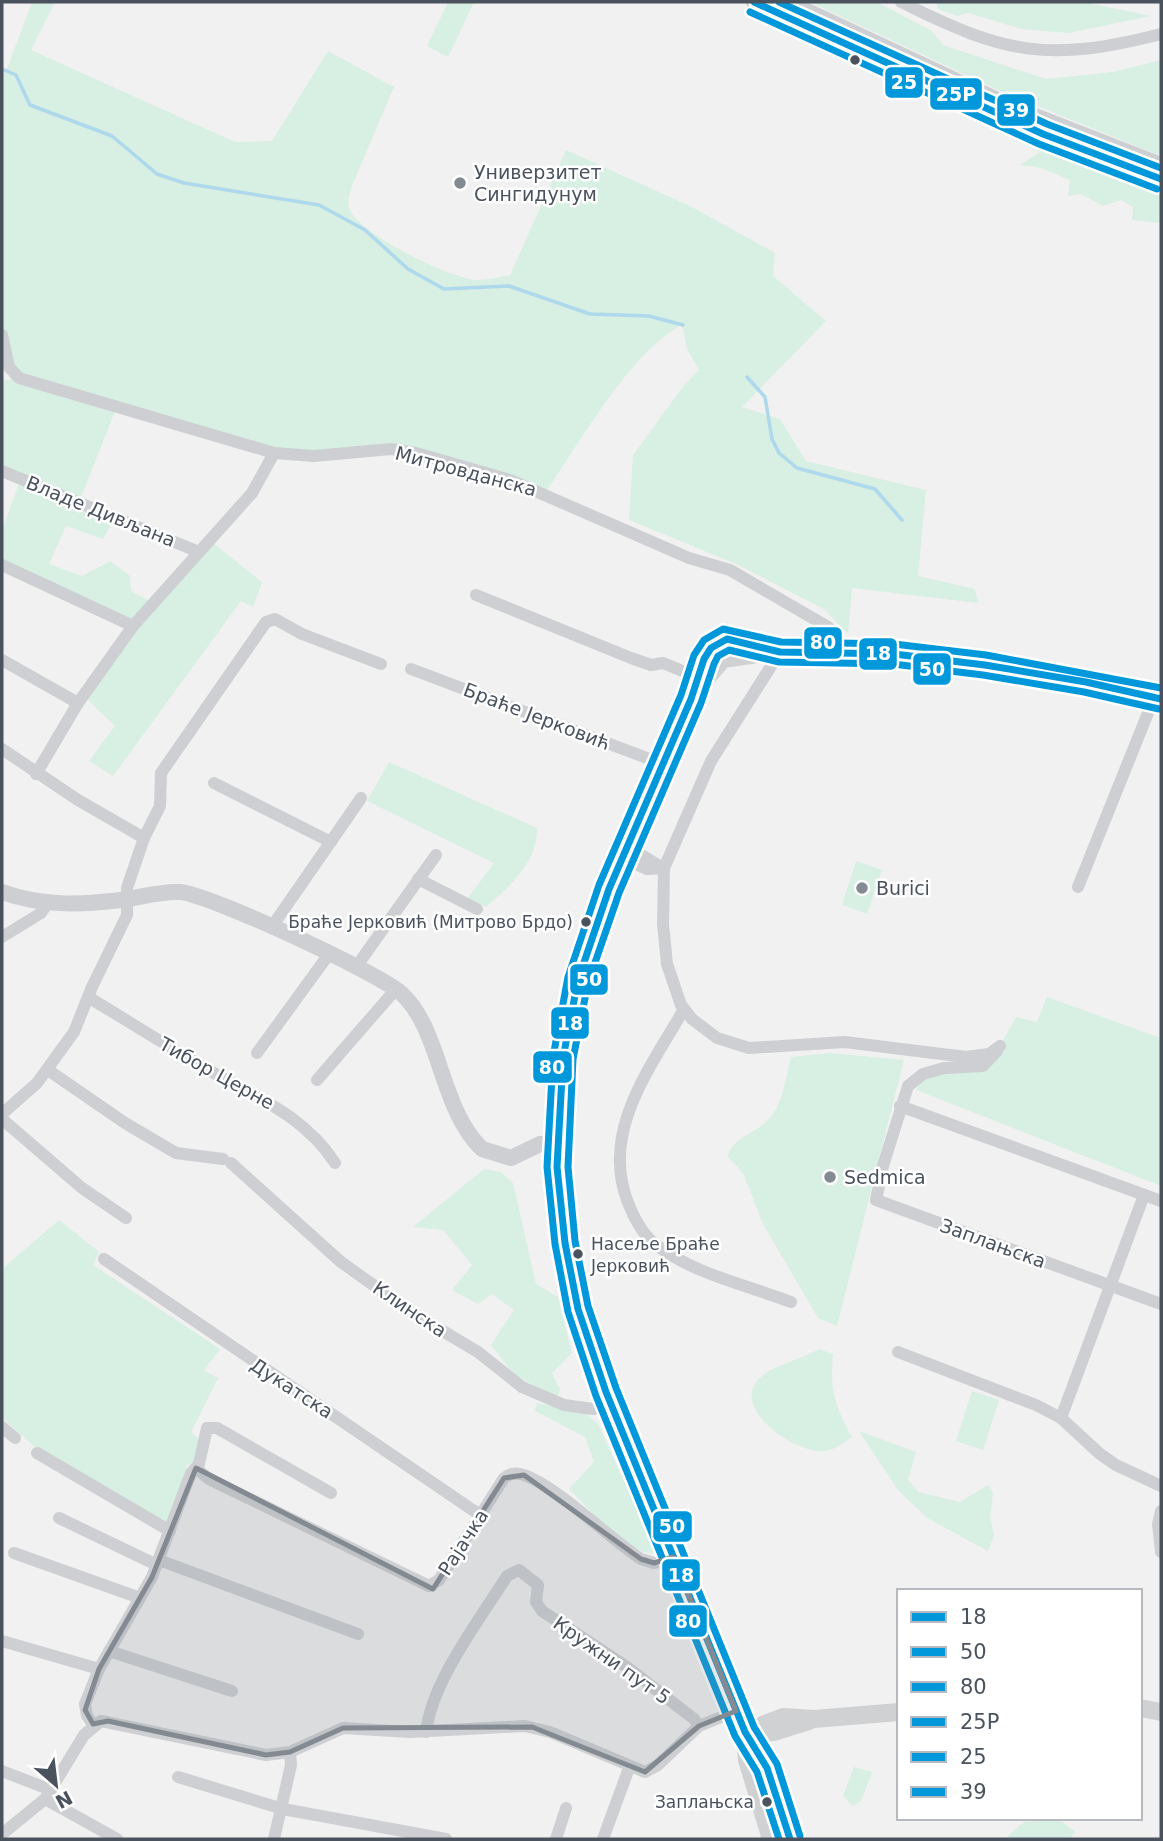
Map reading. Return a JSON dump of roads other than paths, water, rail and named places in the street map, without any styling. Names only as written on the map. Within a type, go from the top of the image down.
[{"type":"main road","points":[[776,652],[727,639],[711,648],[697,677],[691,699],[625,852],[589,945],[569,1022],[558,1143],[562,1217],[576,1297],[588,1342],[736,1711],[745,1732],[767,1768],[789,1839]]},
{"type":"main road","points":[[691,699],[723,659],[776,652],[839,652],[974,663],[1086,682],[1158,698]]},
{"type":"main road","points":[[1142,1708],[1161,1712]]},
{"type":"main road","points":[[736,1711],[786,1723]]},
{"type":"main road","points":[[745,1732],[814,1719],[897,1712]]},
{"type":"main road","points":[[767,1768],[772,1746],[786,1723]]},
{"type":"main road","points":[[745,1732],[747,1760],[771,1839]]},
{"type":"street","points":[[788,2],[1017,109],[1161,165]]},
{"type":"street","points":[[901,2],[971,34],[1030,51],[1072,52],[1161,34]]},
{"type":"street","points":[[762,3],[1043,134],[1161,179]]},
{"type":"street","name":"Митровданска","points":[[2,335],[9,367],[19,378],[274,453],[314,456],[391,449],[416,453],[510,480],[689,558],[730,570],[828,627],[839,640],[839,652]]},
{"type":"street","points":[[36,774],[78,703],[133,626],[252,494],[274,453]]},
{"type":"street","name":"Владе Дивљана","points":[[2,471],[200,552]]},
{"type":"street","points":[[2,565],[133,626]]},
{"type":"street","points":[[476,595],[643,662],[656,666],[663,663],[697,677]]},
{"type":"street","points":[[126,1218],[82,1188],[3,1112],[48,1070],[74,1032],[127,915],[127,899],[144,838],[160,806],[162,773],[269,620],[275,619],[302,634],[381,664]]},
{"type":"street","points":[[776,652],[711,761],[664,868],[667,964],[684,1009],[717,1038],[749,1048],[845,1042],[965,1057],[989,1054],[1000,1046],[994,1057],[984,1066],[967,1069],[944,1068],[915,1079],[908,1086],[900,1106],[1161,1202]]},
{"type":"street","points":[[2,660],[78,703]]},
{"type":"street","name":"Браће Јерковић","points":[[411,669],[663,764]]},
{"type":"street","points":[[1078,887],[1158,698]]},
{"type":"street","points":[[2,749],[36,774],[144,838]]},
{"type":"street","points":[[214,783],[331,842]]},
{"type":"street","points":[[271,928],[360,798]]},
{"type":"street","points":[[625,852],[648,869],[664,868]]},
{"type":"street","points":[[356,967],[436,855]]},
{"type":"street","points":[[418,879],[477,909]]},
{"type":"street","points":[[2,892],[47,904],[184,892],[215,902],[329,954],[397,989],[415,1009],[449,1095],[479,1146],[497,1156],[511,1158],[540,1144],[558,1143]]},
{"type":"street","points":[[2,937],[41,913],[47,904]]},
{"type":"street","points":[[257,1053],[329,954]]},
{"type":"street","points":[[317,1080],[397,989]]},
{"type":"street","name":"Тибор Церне","points":[[88,997],[212,1072],[283,1110],[311,1133],[335,1163]]},
{"type":"street","points":[[684,1009],[625,1116],[618,1166],[625,1197],[641,1231],[664,1251],[688,1264],[791,1302]]},
{"type":"street","name":"Клинска","points":[[48,1070],[125,1124],[176,1153],[227,1161],[341,1262],[411,1312],[478,1352],[522,1387],[564,1405],[593,1409],[612,1406]]},
{"type":"street","name":"Заплањска","points":[[900,1106],[876,1200],[1161,1304]]},
{"type":"street","points":[[1061,1418],[1144,1195]]},
{"type":"street","name":"Дукатска","points":[[104,1259],[480,1515]]},
{"type":"street","points":[[898,1352],[1027,1401],[1061,1418],[1100,1454],[1161,1486]]},
{"type":"street","points":[[93,1724],[87,1716],[85,1704],[99,1669],[158,1563],[191,1473],[196,1468],[205,1430],[215,1426],[331,1493]]},
{"type":"street","points":[[2,1427],[15,1438]]},
{"type":"street","points":[[37,1453],[170,1531]]},
{"type":"street","name":"Рајачка","points":[[196,1468],[209,1479],[429,1586],[439,1580],[504,1478],[516,1473],[551,1491],[640,1559],[654,1563],[673,1557]]},
{"type":"street","points":[[1161,1511],[1158,1524],[1161,1552]]},
{"type":"street","points":[[59,1518],[158,1563],[358,1634]]},
{"type":"street","points":[[14,1553],[140,1598]]},
{"type":"street","name":"Кружни пут 5","points":[[426,1732],[436,1697],[507,1576],[519,1570],[536,1581],[539,1588],[536,1602],[542,1611],[635,1673],[699,1726]]},
{"type":"street","points":[[2,1641],[99,1669]]},
{"type":"street","points":[[109,1651],[233,1690]]},
{"type":"street","points":[[2,1835],[48,1794],[93,1724],[108,1721],[259,1755],[290,1752],[343,1728],[426,1732],[532,1727],[575,1742],[629,1768],[645,1772],[654,1769],[699,1726],[736,1711]]},
{"type":"street","points":[[274,1839],[283,1809],[292,1759],[290,1752]]},
{"type":"street","points":[[603,1839],[629,1768]]},
{"type":"street","points":[[2,1771],[48,1794],[117,1839]]},
{"type":"street","points":[[178,1777],[283,1809],[446,1839]]},
{"type":"street","points":[[556,1839],[566,1808]]},
{"type":"waterway","points":[[2,69],[16,75],[30,105],[112,136],[157,174],[184,183],[319,205],[365,230],[408,269],[444,289],[509,286],[590,314],[649,316],[683,325]]},
{"type":"waterway","points":[[747,377],[765,397],[772,439],[779,453],[797,468],[875,489],[902,520]]},
{"type":"place","name":"Универзитет Сингидунум","points":[[460,183]]},
{"type":"place","name":"Burici","points":[[862,888]]},
{"type":"place","name":"Браће Јерковић (Митрово Брдо)","points":[[586,922]]},
{"type":"place","name":"Sedmica","points":[[830,1177]]},
{"type":"place","name":"Насеље Браће Јерковић","points":[[578,1254]]},
{"type":"place","name":"Заплањска","points":[[767,1802]]}]
